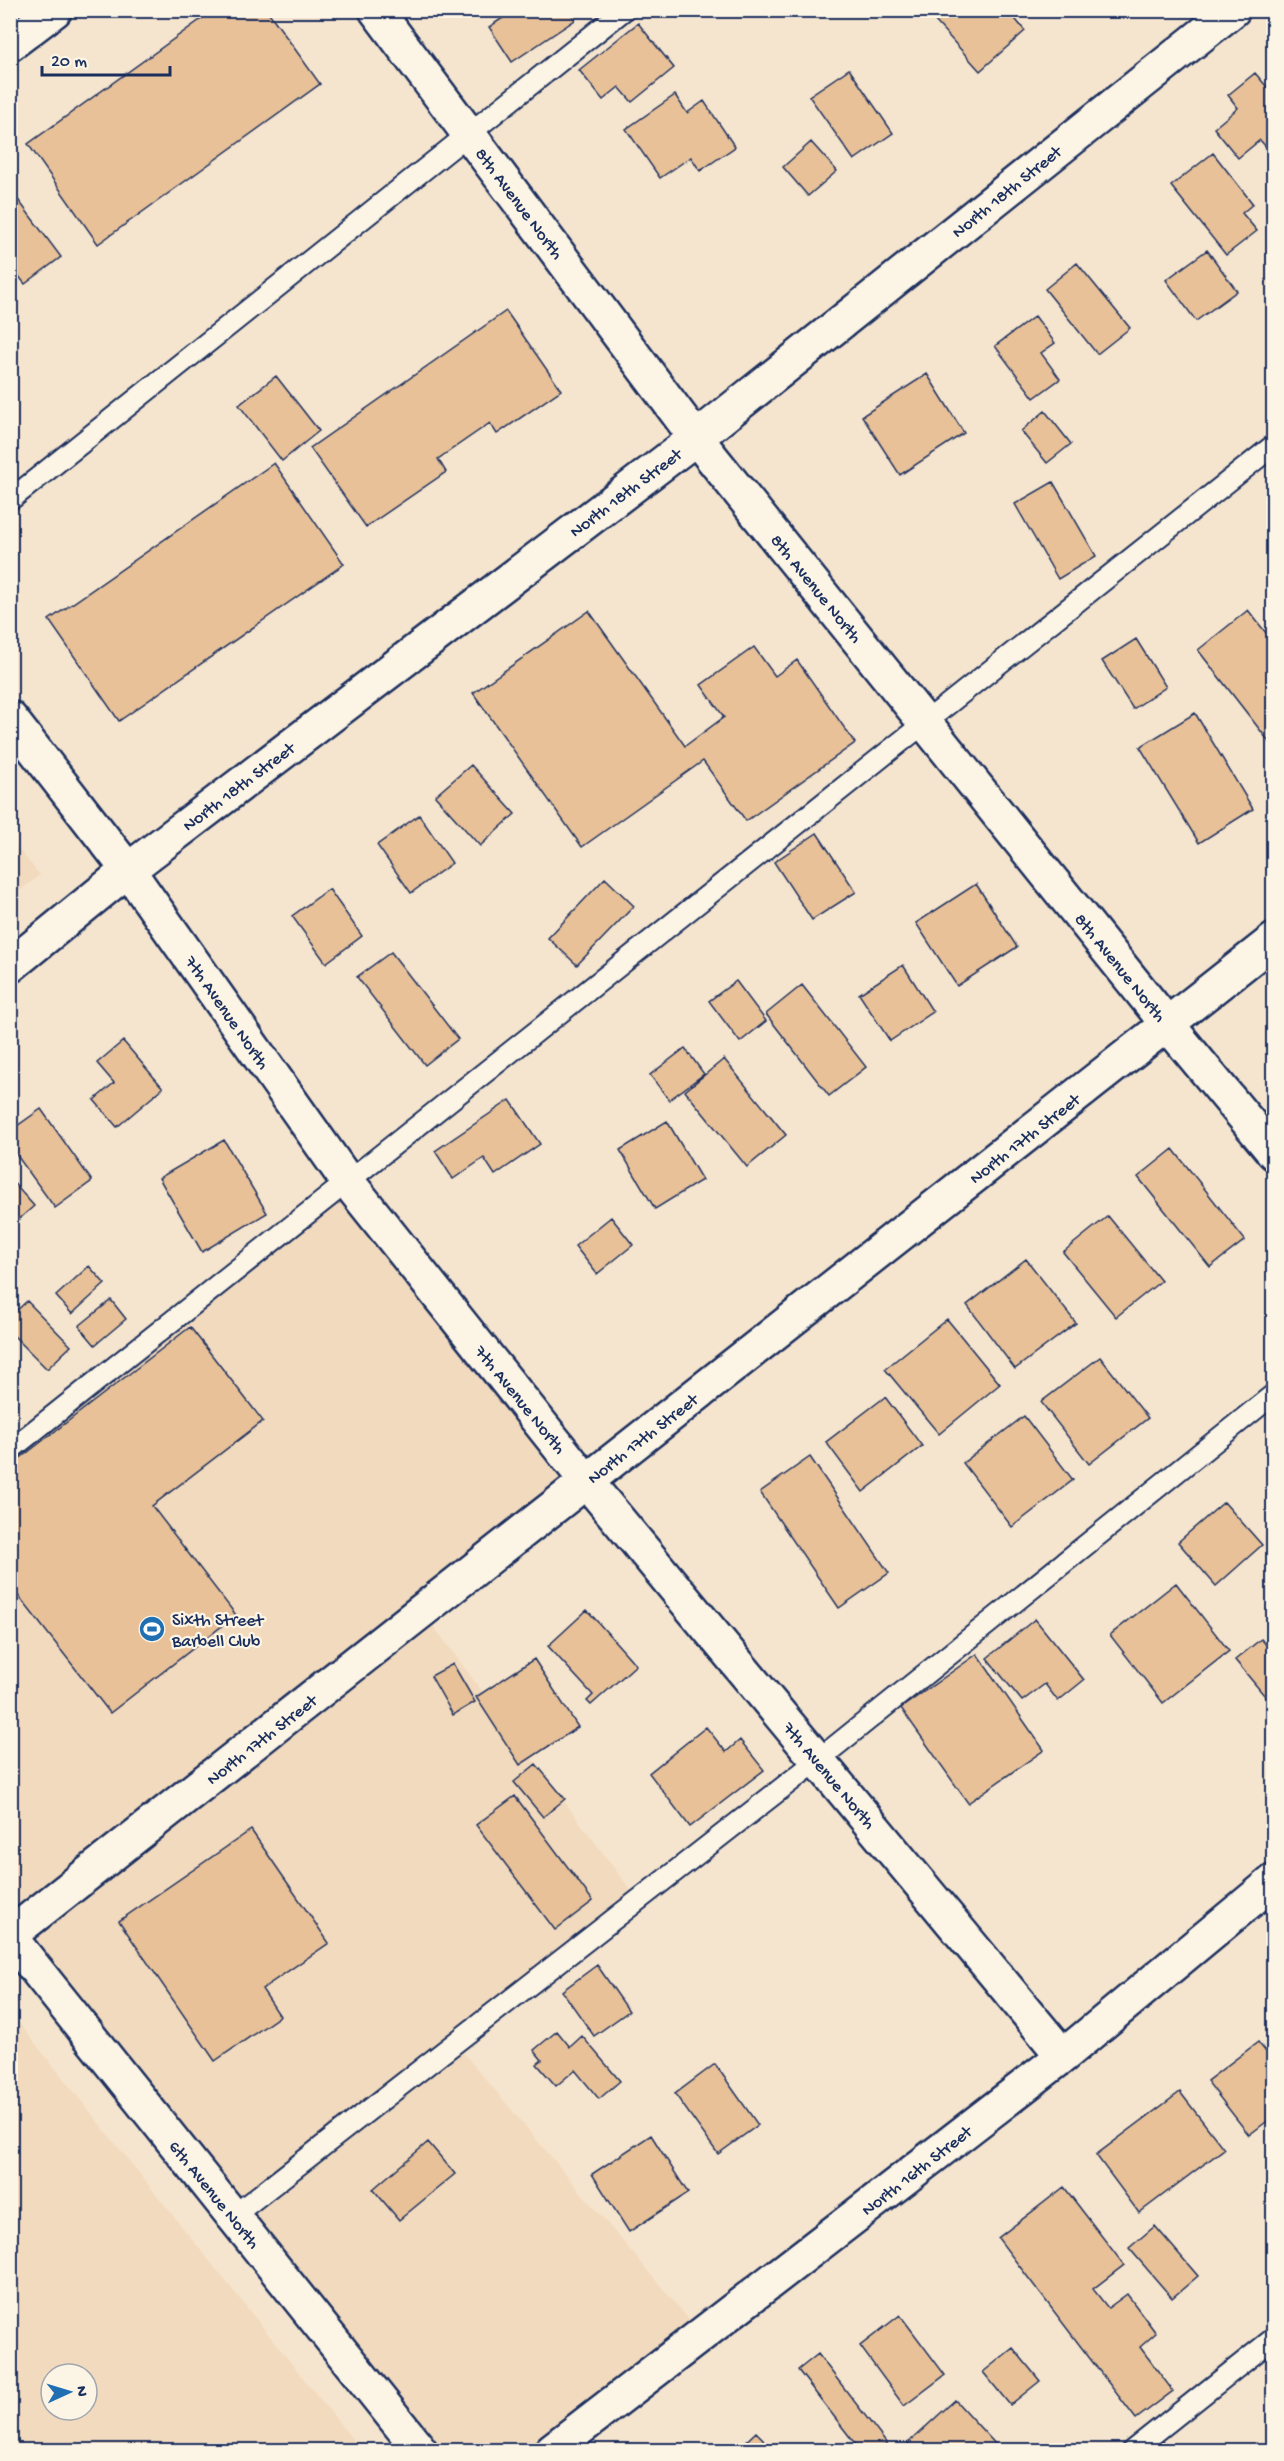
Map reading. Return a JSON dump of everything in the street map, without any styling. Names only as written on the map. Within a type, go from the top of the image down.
[{"type":"street","points":[[10,44],[55,10]]},
{"type":"street","name":"8th Avenue North","points":[[376,10],[696,438],[1168,1025],[1274,1153]]},
{"type":"street","name":"North 18th Street","points":[[10,966],[128,870],[696,438],[1233,10]]},
{"type":"street","name":"7th Avenue North","points":[[10,718],[128,870],[348,1182],[587,1482],[1063,2056]]},
{"type":"street","name":"North 17th Street","points":[[10,1936],[1274,940]]},
{"type":"street","name":"North 16th Street","points":[[552,2451],[1063,2056],[1274,1881]]},
{"type":"street","name":"6th Avenue North","points":[[10,1936],[420,2451]]},
{"type":"lane","points":[[10,500],[624,10]]},
{"type":"lane","points":[[10,1450],[926,724],[1274,445]]},
{"type":"lane","points":[[233,2216],[818,1761],[1274,1394]]},
{"type":"lane","points":[[1133,2451],[1274,2338]]},
{"type":"shaded area","points":[[10,839],[40,875],[11,898],[10,898]]},
{"type":"shaded area","points":[[348,1182],[587,1482],[423,1612],[638,1900],[455,2043],[702,2335],[552,2450],[419,2450],[11,1946],[11,1450]]},
{"type":"shaded area","points":[[11,2013],[361,2450],[11,2450]]},
{"type":"building","points":[[214,10],[267,10],[320,84],[98,244],[28,144]]},
{"type":"building","points":[[515,10],[569,10],[575,20],[512,62],[489,27]]},
{"type":"building","points":[[1008,10],[1025,31],[980,71],[926,11]]},
{"type":"building","points":[[638,23],[674,68],[632,102],[619,87],[603,100],[579,70]]},
{"type":"building","points":[[849,69],[893,133],[854,160],[809,96]]},
{"type":"building","points":[[1255,73],[1267,87],[1274,82],[1274,156],[1260,140],[1238,158],[1214,128],[1238,108],[1228,95]]},
{"type":"building","points":[[675,95],[687,113],[704,101],[735,147],[700,171],[691,157],[660,178],[626,129]]},
{"type":"building","points":[[811,142],[837,171],[808,196],[783,167]]},
{"type":"building","points":[[1213,153],[1253,204],[1242,213],[1257,231],[1226,255],[1171,186]]},
{"type":"building","points":[[10,189],[61,257],[25,284],[14,270],[10,273]]},
{"type":"building","points":[[1207,250],[1237,291],[1196,321],[1166,280]]},
{"type":"building","points":[[1077,263],[1130,328],[1097,354],[1045,289]]},
{"type":"building","points":[[506,311],[561,390],[497,434],[490,423],[438,459],[446,472],[366,527],[310,448]]},
{"type":"building","points":[[1035,316],[1055,343],[1041,353],[1060,379],[1034,398],[995,346]]},
{"type":"building","points":[[927,374],[964,433],[900,475],[862,416]]},
{"type":"building","points":[[276,376],[319,431],[282,461],[239,405]]},
{"type":"building","points":[[1045,411],[1071,444],[1047,463],[1021,431]]},
{"type":"building","points":[[274,463],[344,564],[119,721],[49,620]]},
{"type":"building","points":[[1053,482],[1096,556],[1058,579],[1015,504]]},
{"type":"building","points":[[1248,610],[1274,643],[1274,748],[1198,650]]},
{"type":"building","points":[[589,611],[685,746],[724,717],[701,685],[754,647],[775,676],[797,660],[855,743],[746,821],[703,761],[582,847],[473,693]]},
{"type":"building","points":[[1136,639],[1166,687],[1133,709],[1102,661]]},
{"type":"building","points":[[1195,713],[1253,809],[1199,843],[1140,747]]},
{"type":"building","points":[[471,765],[515,814],[480,846],[435,796]]},
{"type":"building","points":[[419,815],[452,863],[411,893],[377,845]]},
{"type":"building","points":[[817,833],[856,892],[812,920],[774,862]]},
{"type":"building","points":[[605,878],[634,906],[577,965],[548,938]]},
{"type":"building","points":[[976,884],[1017,947],[957,986],[916,923]]},
{"type":"building","points":[[329,889],[362,936],[326,963],[292,916]]},
{"type":"building","points":[[391,952],[458,1039],[425,1065],[357,977]]},
{"type":"building","points":[[903,965],[933,1012],[890,1041],[859,994]]},
{"type":"building","points":[[736,981],[766,1021],[740,1042],[709,1001]]},
{"type":"building","points":[[802,985],[866,1067],[829,1096],[766,1014]]},
{"type":"building","points":[[123,1041],[163,1088],[117,1127],[94,1100],[114,1083],[97,1063]]},
{"type":"building","points":[[685,1048],[704,1074],[669,1100],[650,1075]]},
{"type":"building","points":[[724,1059],[786,1135],[747,1167],[685,1091]]},
{"type":"building","points":[[510,1100],[540,1144],[495,1175],[484,1158],[453,1179],[435,1151]]},
{"type":"building","points":[[41,1109],[92,1181],[55,1208],[10,1146],[10,1131]]},
{"type":"building","points":[[667,1121],[702,1180],[655,1209],[620,1150]]},
{"type":"building","points":[[224,1140],[267,1213],[202,1252],[159,1178]]},
{"type":"building","points":[[1173,1149],[1245,1240],[1210,1267],[1138,1177]]},
{"type":"building","points":[[10,1179],[34,1206],[10,1227]]},
{"type":"building","points":[[1108,1216],[1161,1281],[1116,1317],[1063,1252]]},
{"type":"building","points":[[611,1217],[633,1245],[597,1274],[575,1246]]},
{"type":"building","points":[[1026,1259],[1076,1323],[1015,1369],[967,1305]]},
{"type":"building","points":[[89,1266],[105,1284],[72,1314],[56,1296]]},
{"type":"building","points":[[111,1300],[126,1319],[95,1345],[79,1326]]},
{"type":"building","points":[[27,1301],[71,1346],[47,1369],[10,1332],[10,1317]]},
{"type":"building","points":[[947,1319],[1000,1384],[939,1434],[885,1369]]},
{"type":"building","points":[[190,1327],[263,1421],[152,1506],[236,1615],[110,1713],[10,1585],[10,1466]]},
{"type":"building","points":[[1100,1357],[1148,1418],[1089,1464],[1041,1402]]},
{"type":"building","points":[[10,1396],[17,1404],[10,1408]]},
{"type":"building","points":[[885,1397],[922,1446],[863,1492],[826,1442]]},
{"type":"building","points":[[1024,1416],[1073,1480],[1012,1527],[963,1463]]},
{"type":"building","points":[[810,1457],[889,1573],[839,1608],[760,1492]]},
{"type":"building","points":[[1224,1502],[1262,1545],[1216,1586],[1178,1542]]},
{"type":"building","points":[[1176,1583],[1229,1651],[1163,1703],[1110,1635]]},
{"type":"building","points":[[587,1610],[636,1665],[591,1705],[587,1701],[593,1695],[548,1646]]},
{"type":"building","points":[[1035,1619],[1084,1680],[1058,1701],[1045,1684],[1022,1701],[987,1658]]},
{"type":"building","points":[[1261,1639],[1274,1653],[1274,1707],[1235,1660]]},
{"type":"building","points":[[977,1654],[1044,1750],[968,1803],[901,1708]]},
{"type":"building","points":[[534,1659],[578,1727],[520,1765],[476,1697]]},
{"type":"building","points":[[453,1664],[475,1702],[453,1715],[431,1676]]},
{"type":"building","points":[[706,1727],[726,1752],[740,1740],[764,1770],[690,1827],[649,1773]]},
{"type":"building","points":[[536,1764],[565,1799],[543,1817],[514,1782]]},
{"type":"building","points":[[515,1796],[593,1901],[555,1930],[476,1825]]},
{"type":"building","points":[[251,1830],[329,1943],[262,1989],[280,2016],[215,2061],[119,1921]]},
{"type":"building","points":[[597,1965],[629,2011],[594,2036],[562,1991]]},
{"type":"building","points":[[557,2031],[570,2047],[582,2036],[620,2081],[599,2099],[575,2070],[556,2086],[537,2064],[542,2060],[534,2050]]},
{"type":"building","points":[[1258,2042],[1274,2062],[1274,2116],[1249,2135],[1207,2081]]},
{"type":"building","points":[[715,2064],[758,2125],[718,2154],[675,2094]]},
{"type":"building","points":[[1180,2092],[1224,2149],[1139,2213],[1096,2155]]},
{"type":"building","points":[[651,2135],[688,2193],[629,2232],[592,2174]]},
{"type":"building","points":[[428,2142],[455,2174],[399,2220],[373,2189]]},
{"type":"building","points":[[1064,2187],[1124,2265],[1093,2289],[1108,2308],[1127,2294],[1156,2333],[1140,2347],[1173,2391],[1136,2419],[998,2238]]},
{"type":"building","points":[[1155,2226],[1198,2276],[1172,2298],[1129,2248]]},
{"type":"building","points":[[900,2315],[945,2375],[904,2406],[860,2346]]},
{"type":"building","points":[[1013,2348],[1040,2381],[1010,2405],[983,2372]]},
{"type":"building","points":[[818,2354],[887,2444],[878,2450],[860,2450],[798,2370]]},
{"type":"building","points":[[955,2400],[998,2447],[995,2450],[915,2450],[908,2443]]},
{"type":"building","points":[[756,2432],[774,2450],[737,2450]]},
{"type":"place","name":"Sixth Street Barbell Club","points":[[152,1629]]}]
